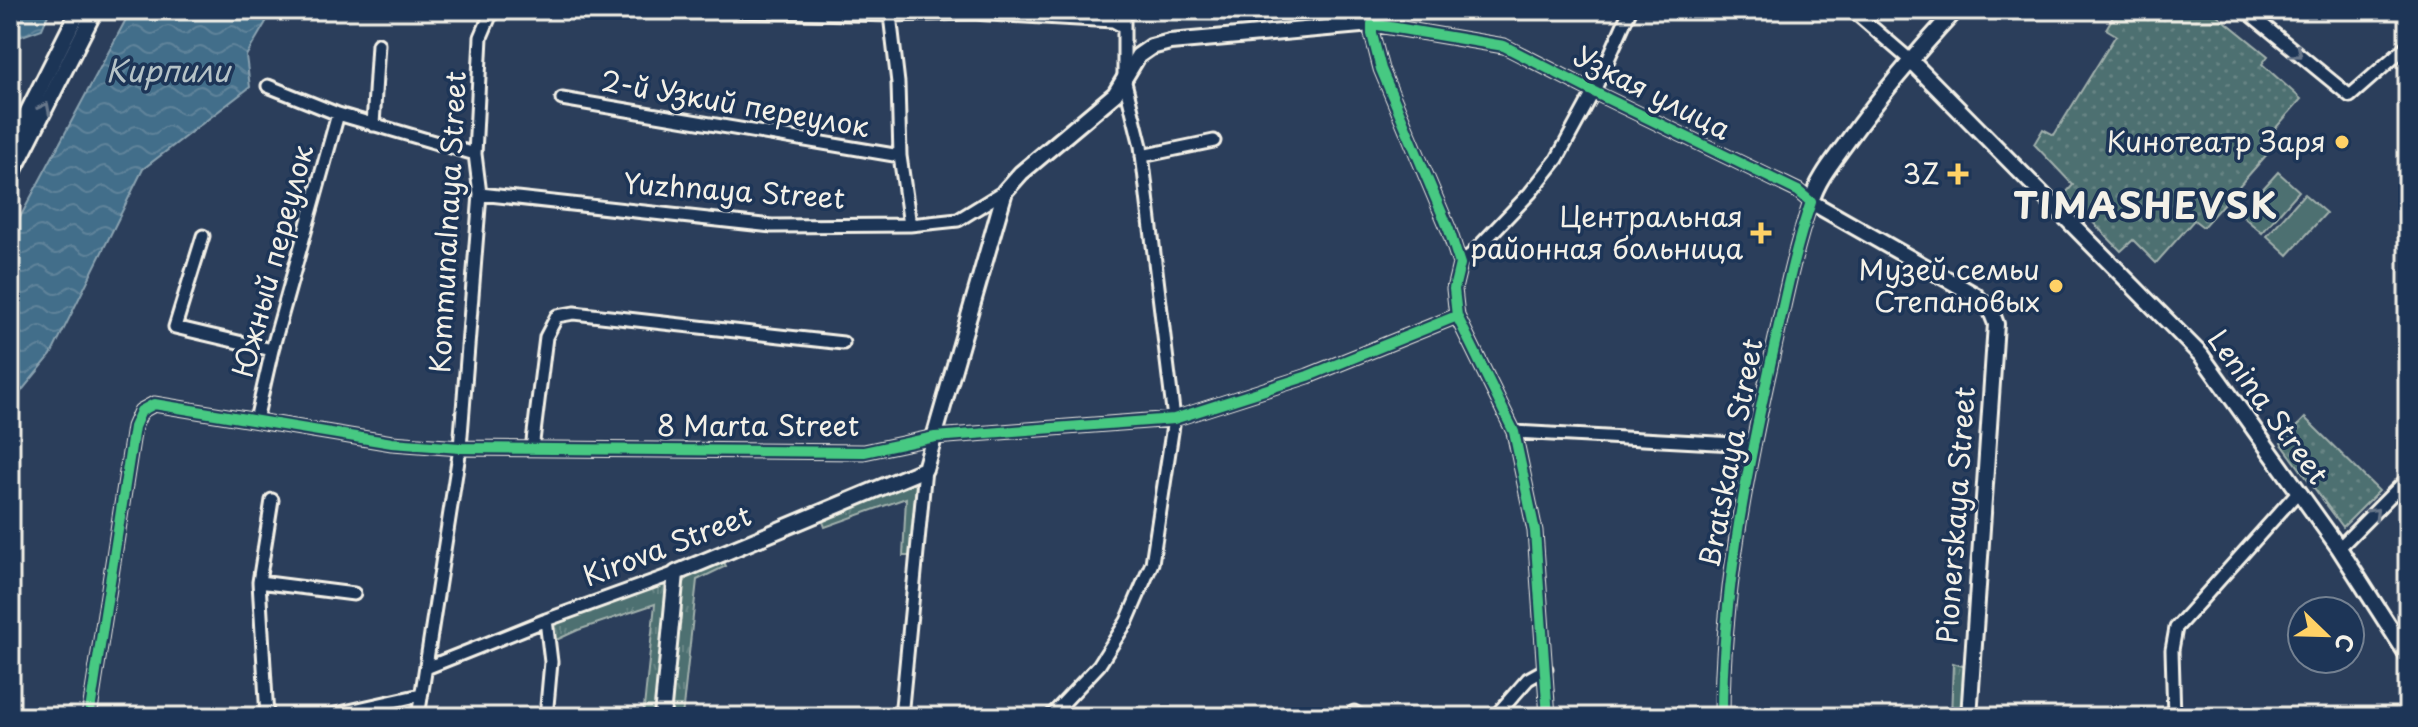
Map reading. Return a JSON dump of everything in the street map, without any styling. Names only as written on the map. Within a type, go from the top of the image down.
[{"type":"main road","points":[[10,147],[79,10]]},
{"type":"main road","points":[[10,178],[95,10]]},
{"type":"main road","name":"Bratskaya Street","points":[[1811,202],[1824,173],[1910,60],[1956,10]]},
{"type":"main road","name":"Узкая улица","points":[[1124,78],[1144,51],[1170,42],[1375,17]]},
{"type":"main road","name":"Lenina Street","points":[[1910,60],[2201,355],[2339,548],[2408,656]]},
{"type":"main road","name":"Yuzhnaya Street","points":[[1005,191],[1021,173],[1115,94],[1124,78]]},
{"type":"main road","points":[[925,469],[1005,191]]},
{"type":"main road","name":"Узкая улица","points":[[1811,202],[1975,295],[1994,317]]},
{"type":"main road","name":"Pionerskaya Street","points":[[1969,717],[1996,334],[1994,317]]},
{"type":"main road","name":"Kirova Street","points":[[676,573],[925,469]]},
{"type":"main road","points":[[662,717],[676,573]]},
{"type":"street","points":[[691,10],[890,15],[972,13],[1113,21],[1124,27]]},
{"type":"street","points":[[1050,717],[1099,665],[1127,621],[1152,563],[1174,419],[1142,156],[1124,78],[1124,10]]},
{"type":"street","points":[[1460,264],[1530,193],[1557,159],[1594,91],[1630,10]]},
{"type":"street","name":"Lenina Street","points":[[1852,10],[1910,60]]},
{"type":"street","points":[[2245,10],[2350,96],[2408,45]]},
{"type":"street","name":"Kommunalnaya Street","points":[[418,717],[460,448],[480,194],[475,154],[481,37],[495,13]]},
{"type":"street","points":[[890,15],[898,83],[900,156],[910,225]]},
{"type":"street","points":[[1375,17],[1372,34],[1381,69],[1449,230],[1460,264],[1454,289],[1457,316],[1514,432],[1535,531],[1548,717]]},
{"type":"street","name":"Узкая улица","points":[[1375,17],[1504,46],[1798,191],[1811,202]]},
{"type":"street","points":[[373,125],[378,44]]},
{"type":"street","points":[[268,86],[338,114],[475,154]]},
{"type":"street","name":"2-й Узкий переулок","points":[[562,99],[900,156]]},
{"type":"street","name":"Южный переулок","points":[[256,420],[272,350],[338,114]]},
{"type":"street","points":[[1142,156],[1214,141]]},
{"type":"street","name":"Yuzhnaya Street","points":[[480,194],[772,226],[910,225],[958,220],[1005,191]]},
{"type":"street","name":"Bratskaya Street","points":[[1722,717],[1732,564],[1752,445],[1795,255],[1811,202]]},
{"type":"street","points":[[203,236],[175,327],[272,350]]},
{"type":"street","points":[[532,449],[546,337],[557,316],[574,313],[843,343]]},
{"type":"street","name":"8 Marta Street","points":[[89,717],[134,427],[141,411],[154,404],[392,443],[460,448],[864,452],[935,437],[1174,419],[1308,376],[1457,316]]},
{"type":"street","points":[[1514,432],[1752,445]]},
{"type":"street","points":[[901,717],[925,469]]},
{"type":"street","points":[[2339,548],[2408,478]]},
{"type":"street","points":[[2174,717],[2172,650],[2176,628],[2298,492]]},
{"type":"street","points":[[267,717],[259,582],[272,500]]},
{"type":"street","name":"Kirova Street","points":[[426,668],[676,573]]},
{"type":"street","points":[[259,582],[354,594]]},
{"type":"street","points":[[546,620],[551,662],[546,717]]},
{"type":"street","points":[[1491,717],[1528,679],[1546,669]]},
{"type":"street","points":[[322,717],[421,695]]},
{"type":"green space","points":[[2117,10],[2211,10],[2268,56],[2262,64],[2301,99],[2261,145],[2269,152],[2203,227],[2194,220],[2156,263],[2133,240],[2121,251],[2065,194],[2073,185],[2034,144],[2043,129],[2054,135],[2116,35],[2106,29]]},
{"type":"green space","points":[[2278,172],[2299,191],[2262,233],[2240,214]]},
{"type":"green space","points":[[2304,194],[2326,213],[2288,255],[2267,236]]},
{"type":"green space","points":[[2305,418],[2379,491],[2343,527],[2281,443]]},
{"type":"green space","points":[[911,483],[920,486],[914,556],[903,556],[906,498],[825,527],[822,519]]},
{"type":"green space","points":[[723,560],[726,566],[697,580],[682,717],[667,717],[683,584],[689,575]]},
{"type":"green space","points":[[660,584],[668,588],[658,717],[643,717],[655,604],[554,641],[550,622]]},
{"type":"green space","points":[[1953,663],[1966,667],[1965,717],[1951,717]]},
{"type":"water","name":"Кирпили","points":[[30,10],[50,10],[42,29],[16,38],[10,31],[10,20]]},
{"type":"water","name":"Кирпили","points":[[131,10],[273,10],[246,56],[250,87],[143,169],[51,355],[10,405],[10,236]]},
{"type":"cycle path","points":[[1548,717],[1535,531],[1514,432],[1457,316],[1454,289],[1460,264],[1449,230],[1381,69],[1372,24],[1504,46],[1798,191],[1811,202],[1789,281],[1744,493],[1726,627],[1722,717]]},
{"type":"cycle path","points":[[89,717],[134,427],[141,411],[154,404],[392,443],[460,448],[864,452],[935,437],[1174,419],[1308,376],[1457,316]]},
{"type":"place","name":"Кинотеатр Заря","points":[[2342,142]]},
{"type":"place","name":"3Z","points":[[1958,174]]},
{"type":"place","name":"Центральная районная больница","points":[[1761,233]]},
{"type":"place","name":"Музей семьи Степановых","points":[[2056,286]]},
{"type":"district","name":"TIMASHEVSK","points":[[2146,206]]}]
